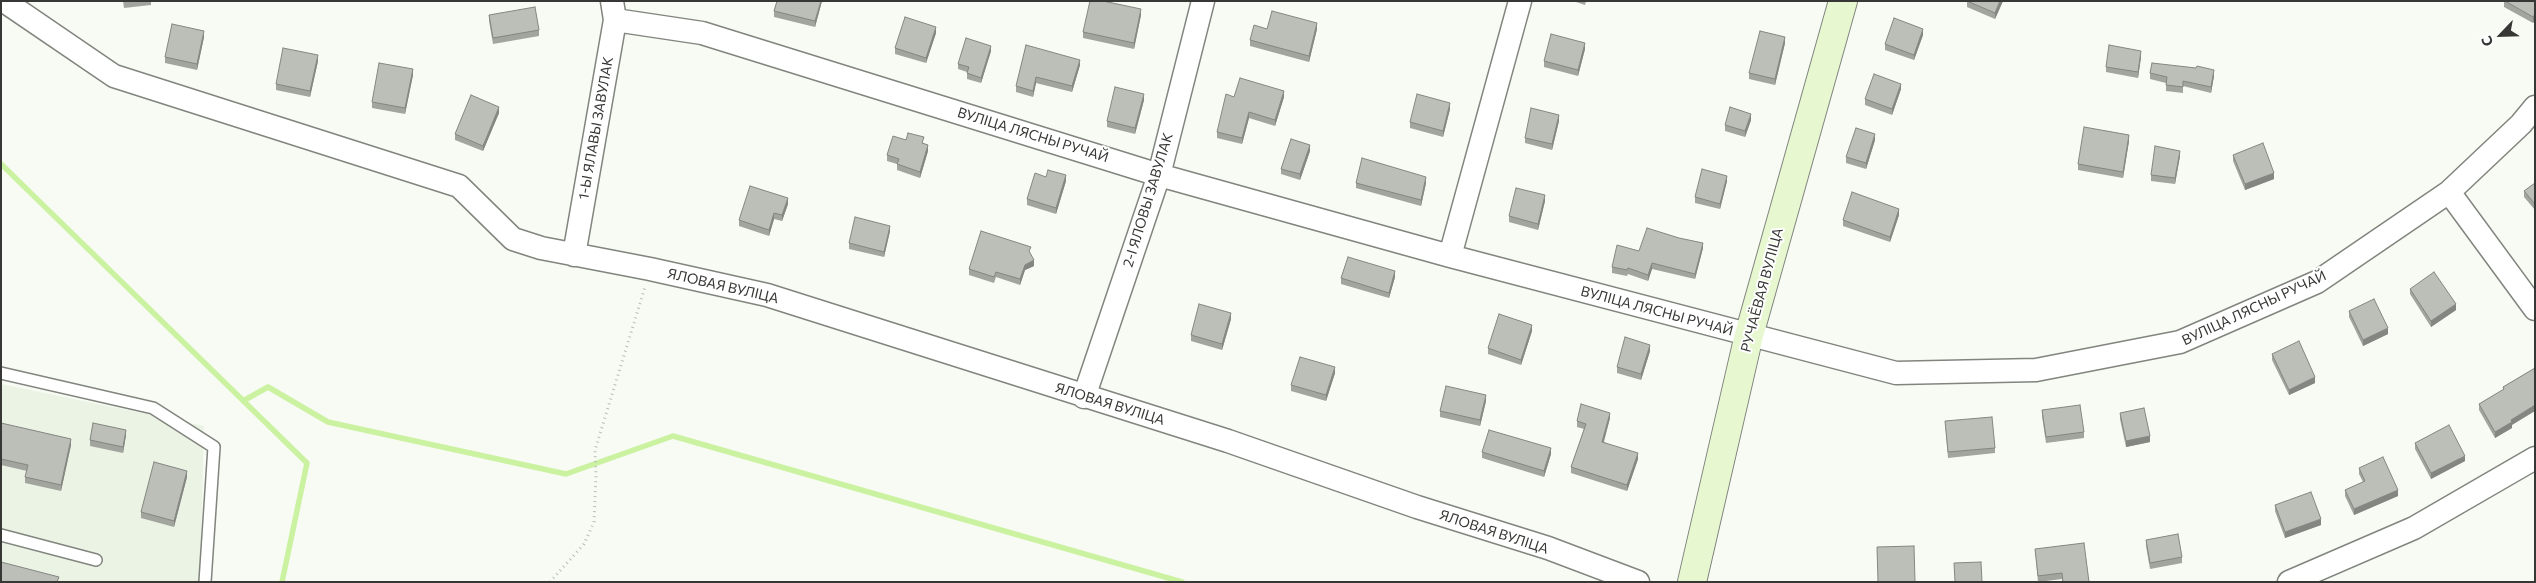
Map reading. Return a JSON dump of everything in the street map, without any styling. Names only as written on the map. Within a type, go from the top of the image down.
[{"type":"street","name":"ЯЛОВАЯ ВУЛІЦА","points":[[4,1],[114,76],[459,186],[514,238],[541,248],[650,269],[767,295],[1084,397],[1228,441],[1416,507],[1548,548],[1638,582]]},
{"type":"street","name":"2-І ЯЛОВЫ ЗАВУЛАК","points":[[1084,397],[1159,175],[1203,1]]},
{"type":"street","points":[[1450,256],[1520,1]]},
{"type":"street","name":"РУЧАЁВАЯ ВУЛІЦА","points":[[1692,582],[1749,335],[1843,1]]},
{"type":"street","name":"1-Ы ЯЛАВЫ ЗАВУЛАК","points":[[574,255],[613,10]]},
{"type":"street","name":"ВУЛІЦА ЛЯСНЫ РУЧАЙ","points":[[613,10],[702,33],[1159,175],[1450,256],[1896,373],[2036,370],[2180,342],[2317,282],[2449,192],[2521,124],[2535,107]]},
{"type":"street","points":[[2449,192],[2535,309]]},
{"type":"street","points":[[2288,582],[2414,528],[2535,458]]},
{"type":"lane","points":[[1,374],[153,408],[214,447],[205,582]]},
{"type":"lane","points":[[1,535],[96,560]]},
{"type":"path","points":[[550,582],[584,544],[594,522],[595,450],[650,269]]},
{"type":"shaded area","points":[[1,384],[204,426],[200,582],[1,582]]},
{"type":"building","points":[[777,1],[821,1],[815,21],[774,11]]},
{"type":"building","points":[[1090,1],[1103,1],[1141,9],[1134,43],[1083,32]]},
{"type":"building","points":[[1967,1],[2000,1],[1995,13]]},
{"type":"building","points":[[2505,1],[2535,1],[2535,14],[2533,17]]},
{"type":"building","points":[[535,7],[539,30],[493,38],[489,15]]},
{"type":"building","points":[[1272,11],[1317,23],[1309,56],[1250,40],[1254,25],[1267,29]]},
{"type":"building","points":[[905,17],[936,27],[926,58],[895,48]]},
{"type":"building","points":[[1894,18],[1923,29],[1914,55],[1885,44]]},
{"type":"building","points":[[172,24],[204,31],[197,64],[165,57]]},
{"type":"building","points":[[1760,31],[1785,37],[1775,79],[1749,73]]},
{"type":"building","points":[[1551,34],[1585,43],[1578,70],[1544,61]]},
{"type":"building","points":[[966,38],[991,46],[981,78],[967,73],[969,67],[958,64]]},
{"type":"building","points":[[1026,45],[1080,60],[1072,86],[1036,77],[1033,91],[1016,86]]},
{"type":"building","points":[[2109,45],[2141,51],[2138,72],[2106,67]]},
{"type":"building","points":[[283,48],[318,55],[310,91],[276,84]]},
{"type":"building","points":[[379,63],[413,69],[405,108],[372,102]]},
{"type":"building","points":[[2152,63],[2196,68],[2197,66],[2214,70],[2211,87],[2183,81],[2183,87],[2166,85],[2167,77],[2150,73]]},
{"type":"building","points":[[1874,74],[1901,84],[1892,109],[1865,99]]},
{"type":"building","points":[[1240,78],[1284,91],[1275,120],[1249,112],[1242,138],[1217,132],[1226,94],[1234,97]]},
{"type":"building","points":[[1115,87],[1144,94],[1135,128],[1107,121]]},
{"type":"building","points":[[1417,94],[1450,103],[1443,131],[1410,122]]},
{"type":"building","points":[[471,95],[499,107],[483,146],[455,134]]},
{"type":"building","points":[[1730,107],[1751,114],[1745,131],[1725,125]]},
{"type":"building","points":[[1531,108],[1559,115],[1552,144],[1525,138]]},
{"type":"building","points":[[2084,127],[2129,135],[2123,172],[2078,164]]},
{"type":"building","points":[[1856,128],[1875,134],[1866,163],[1846,157]]},
{"type":"building","points":[[908,133],[924,137],[922,143],[928,145],[920,172],[897,164],[899,159],[887,155],[893,136],[906,140]]},
{"type":"building","points":[[1291,139],[1310,145],[1300,174],[1281,169]]},
{"type":"building","points":[[2263,143],[2274,173],[2245,184],[2233,155]]},
{"type":"building","points":[[2155,146],[2180,151],[2175,178],[2151,175]]},
{"type":"building","points":[[1362,158],[1426,177],[1421,200],[1356,183]]},
{"type":"building","points":[[1702,169],[1727,176],[1720,204],[1695,197]]},
{"type":"building","points":[[1048,170],[1066,175],[1056,208],[1027,199],[1035,173],[1046,177]]},
{"type":"building","points":[[2535,183],[2535,204],[2524,191]]},
{"type":"building","points":[[750,186],[788,198],[782,215],[774,213],[769,230],[739,220]]},
{"type":"building","points":[[1516,188],[1545,195],[1538,224],[1509,216]]},
{"type":"building","points":[[1852,192],[1899,209],[1890,237],[1843,220]]},
{"type":"building","points":[[855,217],[890,226],[884,252],[849,243]]},
{"type":"building","points":[[1647,228],[1703,243],[1695,274],[1652,263],[1648,275],[1628,268],[1627,270],[1612,267],[1617,245],[1639,251]]},
{"type":"building","points":[[981,231],[1031,247],[1029,251],[1034,260],[1025,265],[1020,279],[996,272],[994,277],[969,269]]},
{"type":"building","points":[[1348,257],[1395,271],[1389,293],[1341,278]]},
{"type":"building","points":[[2434,272],[2456,304],[2431,321],[2410,289]]},
{"type":"building","points":[[2374,299],[2388,328],[2363,340],[2349,311]]},
{"type":"building","points":[[1199,304],[1231,313],[1222,344],[1191,335]]},
{"type":"building","points":[[1499,314],[1532,325],[1521,360],[1488,348]]},
{"type":"building","points":[[1625,337],[1650,345],[1641,374],[1617,367]]},
{"type":"building","points":[[2299,341],[2315,377],[2289,390],[2272,354]]},
{"type":"building","points":[[1300,357],[1335,367],[1326,395],[1291,385]]},
{"type":"building","points":[[2535,368],[2535,405],[2495,432],[2479,404]]},
{"type":"building","points":[[1446,386],[1486,395],[1480,420],[1440,411]]},
{"type":"building","points":[[1581,404],[1610,413],[1602,442],[1638,453],[1627,485],[1571,467],[1586,424],[1577,421]]},
{"type":"building","points":[[2080,405],[2084,432],[2046,437],[2042,410]]},
{"type":"building","points":[[2144,408],[2150,436],[2126,441],[2120,413]]},
{"type":"building","points":[[1992,417],[1995,448],[1948,452],[1945,421]]},
{"type":"building","points":[[1,423],[71,439],[61,485],[25,477],[28,465],[1,459]]},
{"type":"building","points":[[93,423],[126,430],[123,447],[90,440]]},
{"type":"building","points":[[2449,425],[2465,456],[2431,473],[2415,443]]},
{"type":"building","points":[[1489,430],[1551,448],[1544,471],[1482,452]]},
{"type":"building","points":[[2383,457],[2398,490],[2354,509],[2345,490],[2365,481],[2359,468]]},
{"type":"building","points":[[154,462],[187,471],[174,521],[141,512]]},
{"type":"building","points":[[2311,492],[2321,519],[2285,532],[2275,505]]},
{"type":"building","points":[[2178,534],[2182,557],[2150,563],[2146,540]]},
{"type":"building","points":[[2084,543],[2089,582],[2063,582],[2062,573],[2038,576],[2035,549]]},
{"type":"building","points":[[1914,546],[1915,582],[1878,582],[1877,547]]},
{"type":"building","points":[[1,562],[59,577],[57,582],[1,582]]},
{"type":"building","points":[[1981,562],[1982,582],[1955,582],[1954,563]]},
{"type":"waterway","points":[[1,164],[307,463],[282,582]]},
{"type":"waterway","points":[[243,401],[268,387],[328,422],[566,474],[673,436],[1182,582]]}]
